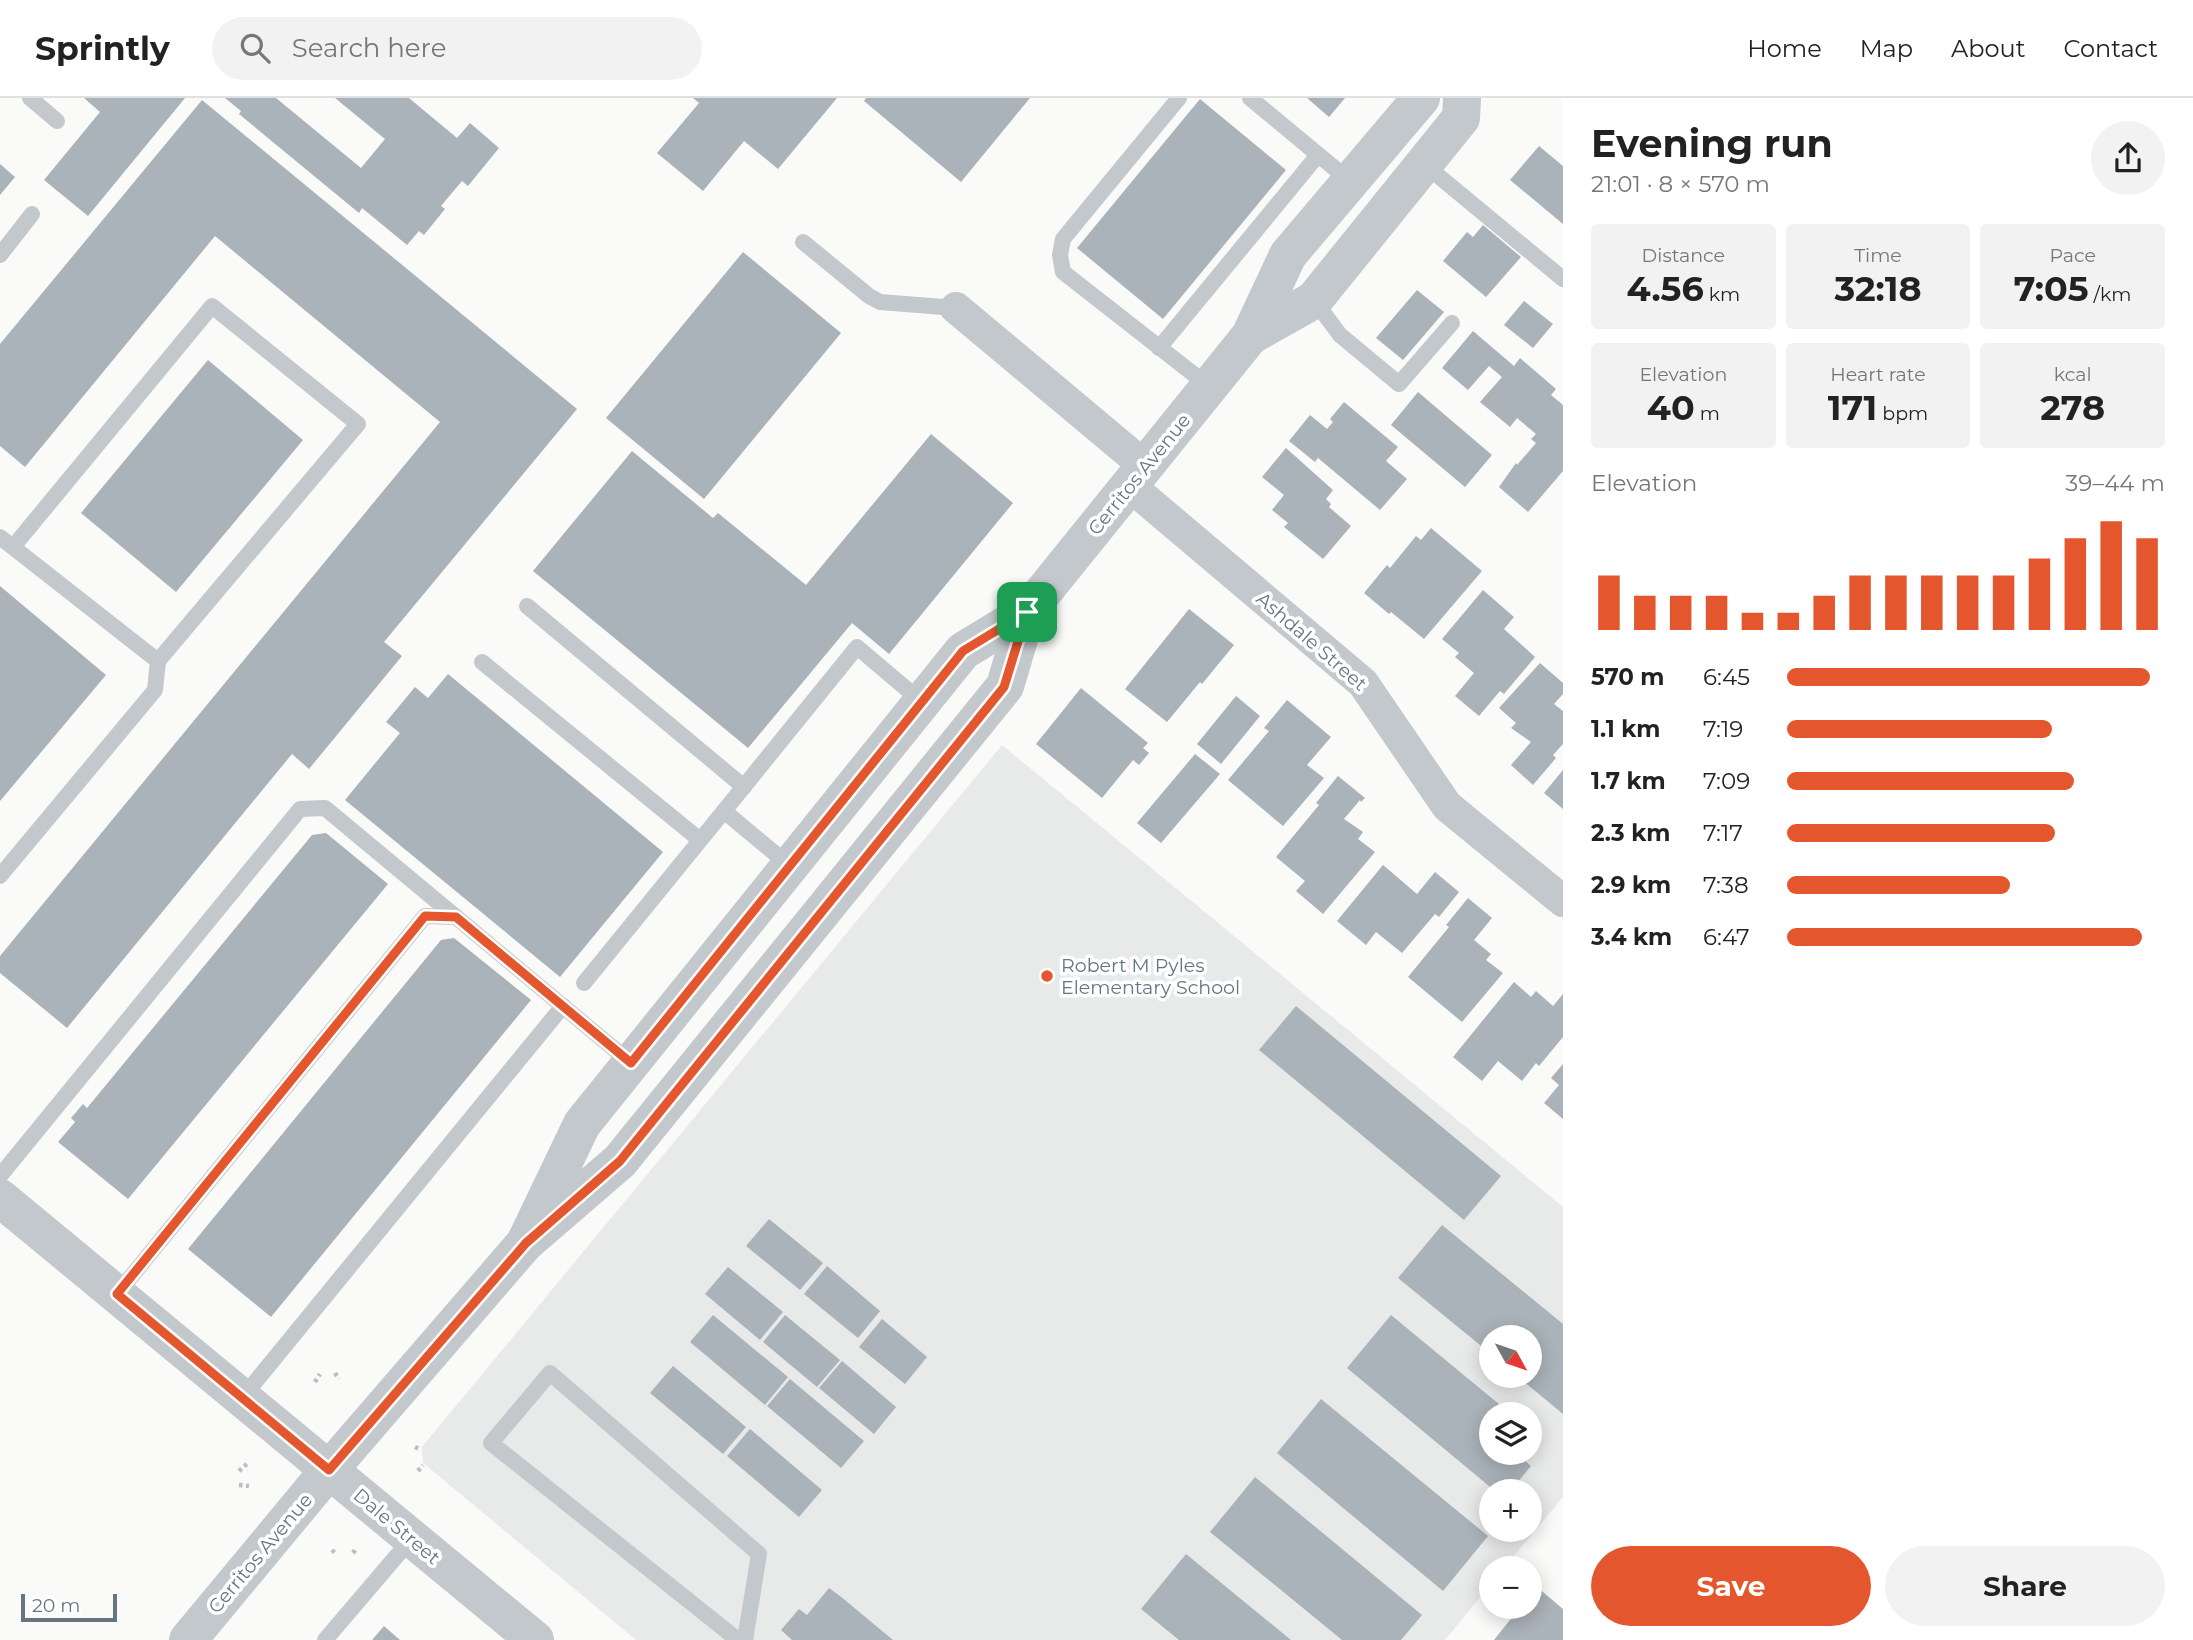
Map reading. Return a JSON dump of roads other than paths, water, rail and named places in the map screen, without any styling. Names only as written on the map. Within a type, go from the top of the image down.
[{"type":"street","name":"Cerritos Avenue","points":[[526,1243],[582,1124],[963,651],[1027,612],[1138,477],[1250,336],[1288,255],[1421,98]]},
{"type":"street","name":"Cerritos Avenue","points":[[1250,336],[1314,300],[1461,118],[1462,98]]},
{"type":"street","name":"Ashdale Street","points":[[956,308],[1363,683],[1447,806],[1563,901]]},
{"type":"street","name":"Cerritos Avenue","points":[[197,1637],[329,1470],[526,1243],[620,1161],[1004,687],[1027,612]]},
{"type":"street","name":"Dale Street","points":[[0,1198],[412,1538],[524,1637]]},
{"type":"lane","points":[[30,98],[57,121]]},
{"type":"lane","points":[[1178,98],[1063,239],[1060,255],[1063,272],[1210,387]]},
{"type":"lane","points":[[1250,98],[1350,181]]},
{"type":"lane","points":[[1159,348],[1318,155]]},
{"type":"lane","points":[[1424,164],[1563,279]]},
{"type":"lane","points":[[0,255],[32,214]]},
{"type":"lane","points":[[803,242],[880,302],[956,308]]},
{"type":"lane","points":[[1314,300],[1340,335],[1399,384],[1452,323]]},
{"type":"lane","points":[[0,876],[155,690],[158,661],[358,424],[212,306],[7,542],[158,661]]},
{"type":"lane","points":[[527,606],[744,786]]},
{"type":"lane","points":[[584,983],[857,647],[922,702]]},
{"type":"lane","points":[[482,663],[700,840]]},
{"type":"lane","points":[[0,1176],[300,809],[325,808],[631,1063]]},
{"type":"lane","points":[[724,810],[791,866]]},
{"type":"lane","points":[[117,1294],[425,916],[456,917]]},
{"type":"lane","points":[[242,1398],[562,1006]]},
{"type":"lane","points":[[738,1640],[491,1443],[550,1373],[760,1554],[745,1640]]},
{"type":"lane","points":[[325,1640],[412,1538]]},
{"type":"place","name":"Robert M Pyles Elementary School","points":[[1047,976]]}]
